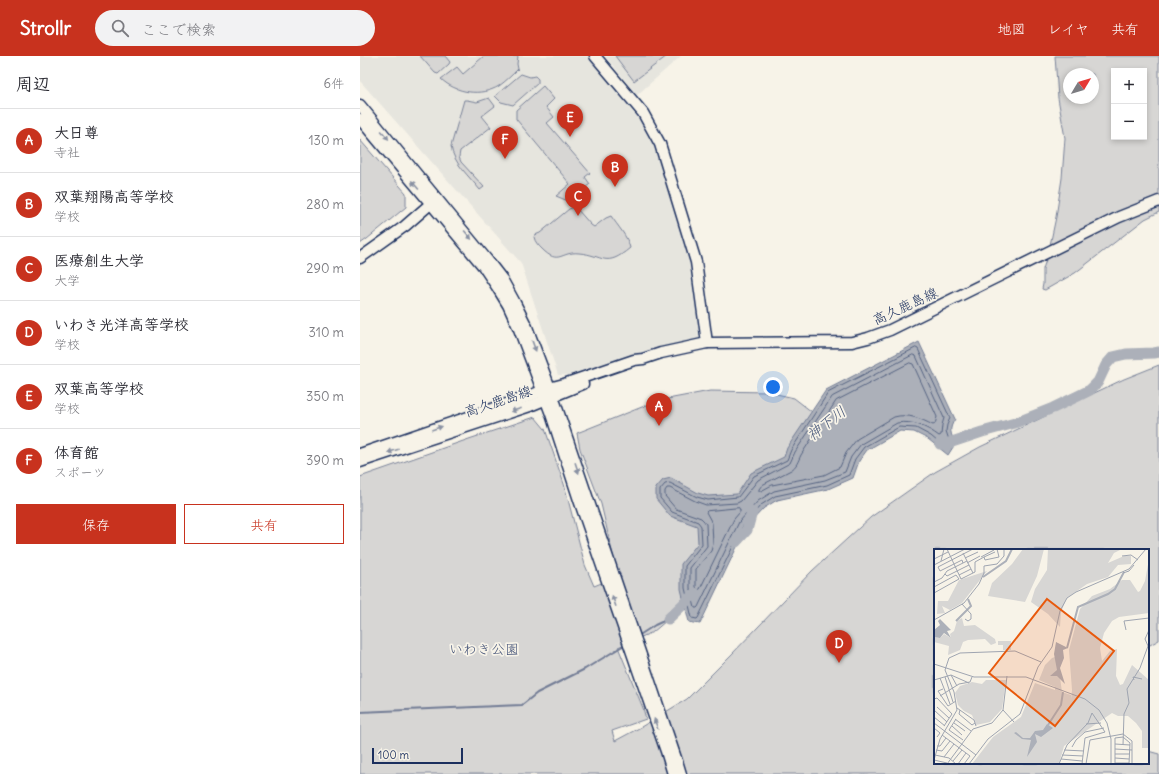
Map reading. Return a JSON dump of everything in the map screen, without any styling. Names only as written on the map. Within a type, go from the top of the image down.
[{"type":"street","points":[[595,56],[643,114],[660,144],[696,262],[707,343]]},
{"type":"street","points":[[360,105],[434,201]]},
{"type":"street","points":[[360,119],[488,260],[514,300],[527,327],[547,394],[619,588],[681,774]]},
{"type":"street","points":[[360,258],[405,226],[434,201]]},
{"type":"street","name":"高久鹿島線","points":[[360,462],[530,406],[564,384],[634,360],[643,359],[661,353],[707,343],[852,342],[868,338],[890,330],[1119,217],[1159,201]]},
{"type":"street","points":[[547,394],[551,414],[579,500],[673,774]]},
{"type":"street","name":"高久鹿島線","points":[[360,454],[527,397],[547,394]]},
{"type":"shaded area","points":[[360,56],[587,56],[642,123],[655,148],[665,176],[688,255],[694,281],[702,340],[632,355],[578,375],[558,375],[521,263],[360,81]]},
{"type":"shaded area","points":[[605,56],[681,56],[637,95]]},
{"type":"green space","points":[[420,56],[445,56],[450,62],[438,74],[435,73]]},
{"type":"green space","points":[[484,56],[518,56],[518,69],[499,86],[484,92],[469,92],[454,88],[441,79],[457,67],[463,74]]},
{"type":"green space","points":[[615,56],[667,56],[634,81]]},
{"type":"green space","points":[[1055,56],[1159,56],[1159,212],[1145,219],[1075,273],[1045,290],[1042,289],[1043,269],[1049,250],[1056,217],[1062,178],[1065,138],[1058,98]]},
{"type":"green space","points":[[521,74],[530,77],[535,76],[538,79],[538,83],[513,105],[501,102],[495,96]]},
{"type":"green space","points":[[543,86],[554,99],[546,107],[554,117],[547,123],[590,173],[585,177],[590,184],[568,201],[556,196],[570,184],[516,119],[516,110]]},
{"type":"green space","points":[[489,98],[495,106],[482,116],[491,127],[460,151],[459,157],[461,162],[484,187],[480,190],[458,164],[452,152],[451,146],[464,100],[477,102]]},
{"type":"green space","points":[[360,140],[406,193],[406,207],[360,244]]},
{"type":"green space","points":[[572,208],[577,209],[594,227],[611,216],[625,235],[630,248],[615,258],[609,259],[579,253],[552,257],[542,249],[534,237]]},
{"type":"green space","name":"いわき公園","points":[[1159,365],[1159,640],[1149,645],[1149,549],[934,549],[934,764],[1149,764],[1149,751],[1159,754],[1159,774],[360,774],[360,477],[535,417],[545,429],[564,484],[585,565],[594,586],[614,578],[616,568],[601,504],[580,449],[577,433],[657,401],[710,391],[768,392],[794,398],[816,415],[796,493],[748,511],[685,592],[673,615],[653,632],[618,647],[646,719],[612,731],[615,741],[687,699],[812,571],[871,517],[935,472],[980,447],[1124,379]]},
{"type":"water","points":[[919,342],[955,419],[951,429],[951,434],[955,444],[948,455],[928,439],[914,432],[900,431],[867,450],[859,461],[853,478],[828,489],[777,500],[764,508],[747,526],[700,624],[689,622],[681,589],[681,564],[698,543],[697,526],[670,516],[656,499],[656,488],[663,480],[671,478],[698,493],[708,496],[737,494],[751,473],[784,457],[787,448],[826,390]]},
{"type":"waterway","name":"神下川","points":[[940,444],[946,444],[1015,423],[1053,408],[1090,390],[1098,382],[1106,365],[1113,357],[1126,354],[1159,352]]},
{"type":"waterway","name":"神下川","points":[[736,542],[747,530],[752,512]]},
{"type":"waterway","name":"神下川","points":[[668,619],[695,593]]},
{"type":"waterway","points":[[638,636],[668,619]]},
{"type":"waterway","points":[[360,712],[522,705],[537,693],[585,669],[626,644]]},
{"type":"place","name":"双葉高等学校","points":[[570,137]]},
{"type":"place","name":"体育館","points":[[505,159]]},
{"type":"place","name":"双葉翔陽高等学校","points":[[615,187]]},
{"type":"place","name":"医療創生大学","points":[[578,216]]},
{"type":"place","name":"大日尊","points":[[659,426]]},
{"type":"place","name":"いわき光洋高等学校","points":[[839,663]]}]
